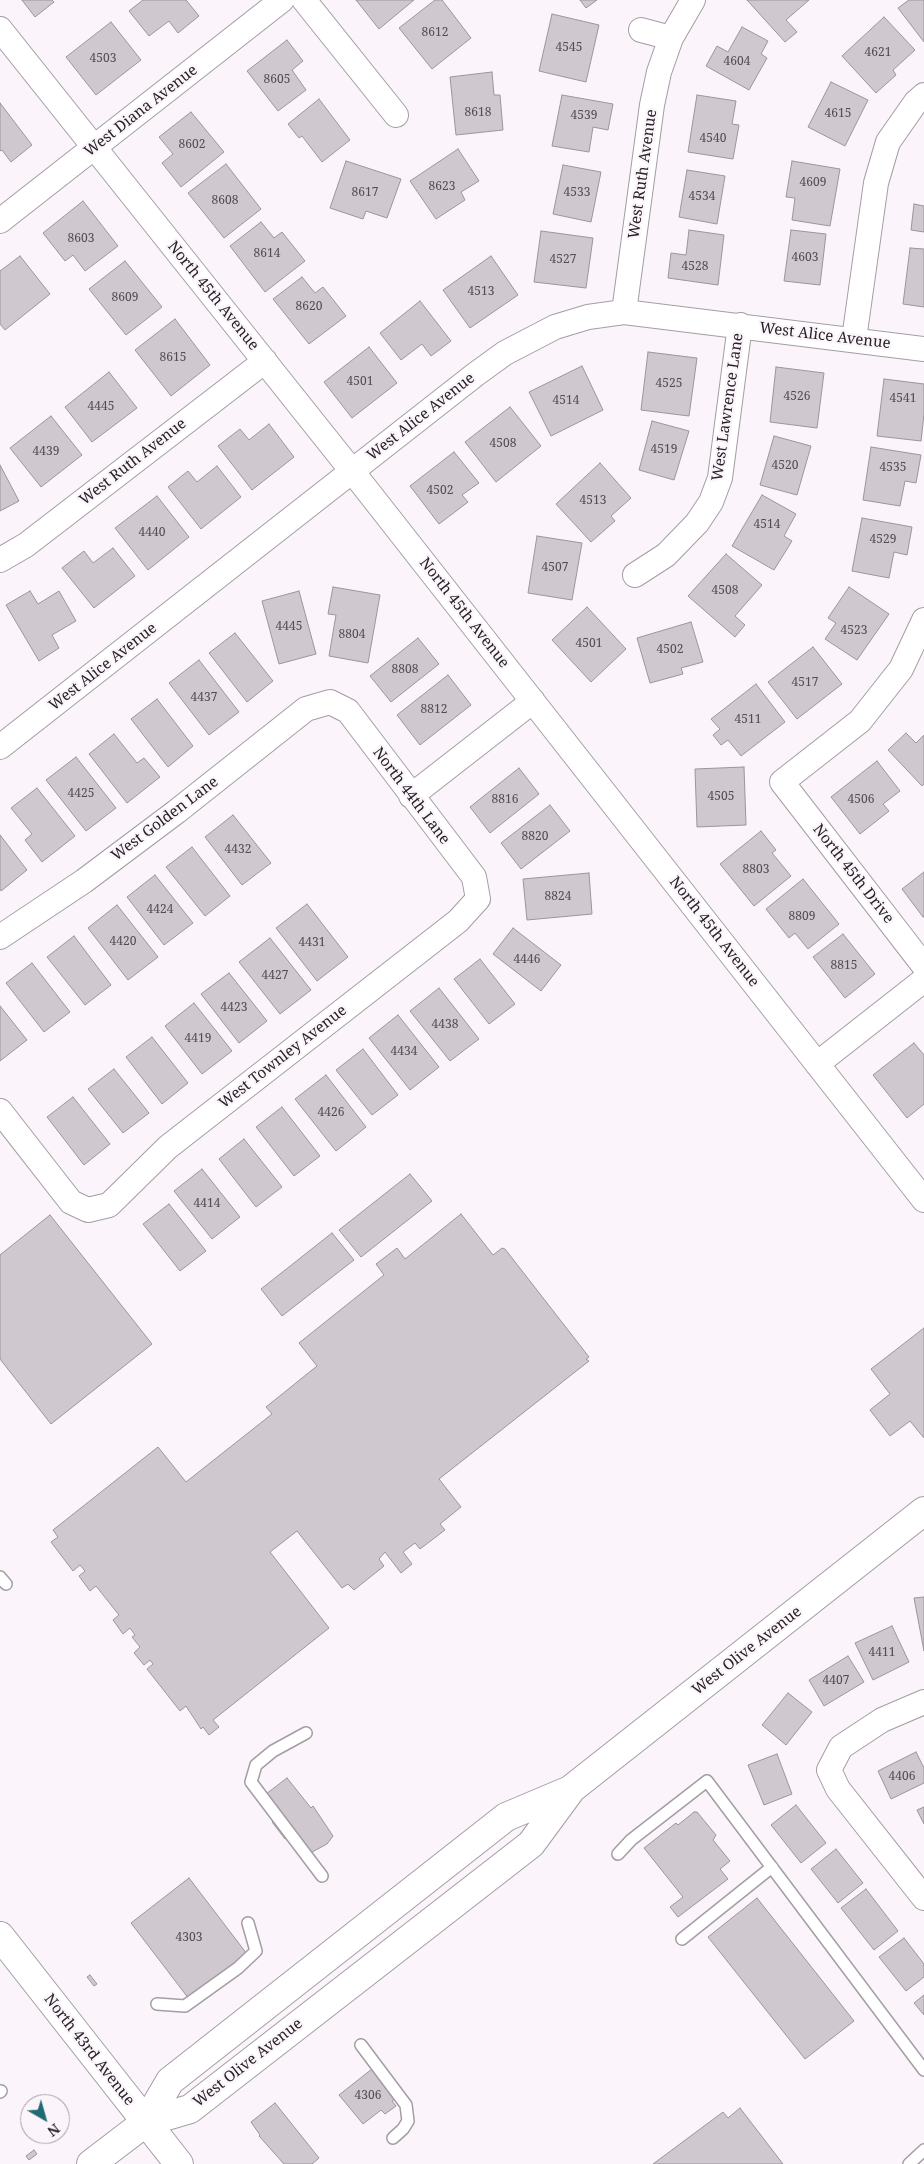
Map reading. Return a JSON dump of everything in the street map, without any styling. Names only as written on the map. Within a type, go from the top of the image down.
[{"type":"main road","name":"West Olive Avenue","points":[[146,2122],[170,2081],[498,1823],[506,1817],[570,1790],[924,1512]]},
{"type":"main road","name":"West Olive Avenue","points":[[146,2122],[190,2109],[516,1856],[531,1844],[570,1790]]},
{"type":"main road","name":"North 43rd Avenue","points":[[0,1936],[179,2164]]},
{"type":"main road","points":[[91,2164],[146,2122]]},
{"type":"street","name":"West Diana Avenue","points":[[0,221],[282,0]]},
{"type":"street","points":[[304,0],[396,115]]},
{"type":"street","name":"West Ruth Avenue","points":[[624,312],[658,72],[671,38],[692,0]]},
{"type":"street","name":"North 45th Avenue","points":[[0,29],[265,361],[924,1200]]},
{"type":"street","points":[[641,30],[671,38]]},
{"type":"street","points":[[854,339],[876,183],[888,142],[916,102],[924,95]]},
{"type":"street","name":"West Alice Avenue","points":[[0,746],[505,353],[555,327],[588,317],[624,312],[924,349]]},
{"type":"street","name":"West Lawrence Lane","points":[[635,576],[666,555],[697,523],[711,502],[720,478],[740,325]]},
{"type":"street","name":"West Ruth Avenue","points":[[0,560],[26,545],[265,361]]},
{"type":"street","name":"North 45th Drive","points":[[924,620],[901,669],[860,721],[782,782],[924,966]]},
{"type":"street","points":[[411,796],[533,701]]},
{"type":"street","name":"North 44th Lane","points":[[330,702],[348,711],[474,877],[478,899]]},
{"type":"street","name":"West Golden Lane","points":[[0,937],[84,880],[169,817],[306,709],[330,702]]},
{"type":"street","name":"West Townley Avenue","points":[[0,1111],[71,1202],[88,1210],[109,1205],[168,1147],[458,921],[478,899]]},
{"type":"street","points":[[817,1064],[924,980]]},
{"type":"street","points":[[924,1702],[882,1720],[840,1747],[829,1770],[838,1789],[924,1896]]},
{"type":"lane","points":[[306,1733],[273,1751],[256,1765],[251,1782],[322,1876]]},
{"type":"lane","points":[[618,1854],[631,1840],[707,1780],[924,2070]]},
{"type":"lane","points":[[682,1939],[772,1867]]},
{"type":"lane","points":[[157,2004],[185,2006],[238,1968],[256,1951],[248,1923]]},
{"type":"lane","points":[[361,2046],[406,2105],[408,2121],[403,2129],[393,2138]]},
{"type":"lane","points":[[909,2164],[924,2150]]},
{"type":"building","points":[[22,0],[52,0],[54,2],[35,17]]},
{"type":"building","points":[[143,0],[186,0],[199,16],[178,33],[169,21],[149,36],[129,11]]},
{"type":"building","points":[[356,0],[414,0],[379,29]]},
{"type":"building","points":[[435,0],[442,0],[471,38],[432,69],[399,28]]},
{"type":"building","points":[[580,0],[597,0],[586,8]]},
{"type":"building","points":[[747,0],[809,0],[786,20],[797,32],[785,42]]},
{"type":"building","points":[[909,0],[924,0],[924,42],[898,8]]},
{"type":"building","points":[[552,14],[599,25],[586,82],[539,71]]},
{"type":"building","points":[[884,17],[915,50],[893,70],[896,75],[876,93],[842,56]]},
{"type":"building","points":[[111,22],[141,60],[96,95],[66,57]]},
{"type":"building","points":[[742,27],[768,41],[761,54],[767,58],[749,90],[706,66],[717,46],[728,52]]},
{"type":"building","points":[[287,40],[303,61],[292,70],[306,90],[278,111],[247,71]]},
{"type":"building","points":[[492,72],[494,95],[500,95],[503,130],[456,135],[450,77]]},
{"type":"building","points":[[831,82],[868,100],[845,146],[808,127]]},
{"type":"building","points":[[562,95],[613,104],[608,130],[593,127],[589,152],[552,146]]},
{"type":"building","points":[[697,95],[736,101],[732,124],[739,125],[733,159],[688,152]]},
{"type":"building","points":[[319,99],[350,140],[322,162],[302,136],[299,138],[288,124]]},
{"type":"building","points":[[0,103],[32,145],[11,162],[2,150],[0,151]]},
{"type":"building","points":[[191,112],[224,152],[181,187],[162,163],[173,154],[159,137]]},
{"type":"building","points":[[458,149],[479,181],[461,192],[465,200],[436,219],[410,181]]},
{"type":"building","points":[[346,161],[401,179],[387,218],[366,211],[363,219],[330,208]]},
{"type":"building","points":[[792,161],[840,169],[830,226],[792,220],[795,198],[786,197]]},
{"type":"building","points":[[226,164],[261,209],[224,238],[188,193]]},
{"type":"building","points":[[563,165],[601,172],[591,222],[553,214]]},
{"type":"building","points":[[687,170],[725,176],[717,224],[679,217]]},
{"type":"building","points":[[83,201],[118,246],[85,271],[73,255],[65,261],[43,233]]},
{"type":"building","points":[[914,204],[924,206],[924,232],[911,230]]},
{"type":"building","points":[[261,222],[274,238],[282,232],[305,261],[265,292],[230,246]]},
{"type":"building","points":[[689,230],[724,235],[718,285],[668,278],[671,253],[686,255]]},
{"type":"building","points":[[791,230],[826,234],[820,285],[784,281]]},
{"type":"building","points":[[541,231],[593,238],[586,288],[534,282]]},
{"type":"building","points":[[910,248],[924,249],[924,307],[903,304]]},
{"type":"building","points":[[20,256],[50,294],[5,330],[0,324],[0,271]]},
{"type":"building","points":[[491,256],[518,295],[470,328],[443,290]]},
{"type":"building","points":[[125,261],[162,307],[126,335],[89,289]]},
{"type":"building","points":[[302,277],[315,293],[323,287],[346,316],[309,344],[273,299]]},
{"type":"building","points":[[420,301],[451,341],[431,356],[422,344],[401,360],[380,333]]},
{"type":"building","points":[[175,319],[210,365],[171,396],[135,350]]},
{"type":"building","points":[[369,347],[397,383],[352,418],[324,382]]},
{"type":"building","points":[[648,352],[697,358],[689,416],[641,410]]},
{"type":"building","points":[[582,366],[603,410],[551,436],[529,392]]},
{"type":"building","points":[[776,367],[824,373],[817,428],[770,422]]},
{"type":"building","points":[[109,372],[137,408],[92,442],[65,407]]},
{"type":"building","points":[[884,379],[924,384],[924,414],[921,441],[877,436]]},
{"type":"building","points":[[510,407],[541,446],[496,482],[465,442]]},
{"type":"building","points":[[51,416],[82,455],[41,487],[10,448]]},
{"type":"building","points":[[652,421],[689,431],[674,480],[639,470]]},
{"type":"building","points":[[269,424],[294,457],[252,490],[218,446],[240,429],[249,440]]},
{"type":"building","points":[[774,436],[811,446],[797,495],[760,485]]},
{"type":"building","points":[[871,447],[921,455],[916,483],[905,481],[900,506],[863,500]]},
{"type":"building","points":[[454,452],[479,483],[462,495],[468,502],[439,524],[410,486]]},
{"type":"building","points":[[600,463],[631,498],[611,516],[615,521],[591,542],[556,504]]},
{"type":"building","points":[[0,465],[19,501],[0,511]]},
{"type":"building","points":[[217,466],[241,497],[201,529],[168,487],[188,471],[197,482]]},
{"type":"building","points":[[762,495],[796,514],[784,536],[792,541],[774,570],[732,546]]},
{"type":"building","points":[[157,496],[189,537],[148,570],[115,528]]},
{"type":"building","points":[[862,518],[912,527],[907,555],[894,552],[889,578],[852,571]]},
{"type":"building","points":[[537,536],[582,543],[572,600],[528,593]]},
{"type":"building","points":[[113,548],[135,576],[94,608],[62,568],[84,551],[93,563]]},
{"type":"building","points":[[726,554],[762,585],[735,616],[745,625],[735,637],[688,596]]},
{"type":"building","points":[[333,587],[380,595],[368,663],[329,656],[336,615],[328,614]]},
{"type":"building","points":[[849,587],[889,614],[857,660],[825,639],[836,623],[828,618]]},
{"type":"building","points":[[30,591],[38,604],[59,591],[76,621],[52,635],[59,648],[39,661],[6,605]]},
{"type":"building","points":[[299,591],[316,654],[279,664],[262,601]]},
{"type":"building","points":[[587,607],[626,649],[591,682],[552,640]]},
{"type":"building","points":[[691,622],[703,662],[681,668],[683,674],[650,683],[637,638]]},
{"type":"building","points":[[235,633],[273,681],[247,702],[209,653]]},
{"type":"building","points":[[418,638],[439,664],[391,702],[370,676]]},
{"type":"building","points":[[813,647],[842,684],[797,719],[768,682]]},
{"type":"building","points":[[199,660],[239,712],[209,735],[169,683]]},
{"type":"building","points":[[448,675],[471,705],[420,745],[397,715]]},
{"type":"building","points":[[756,684],[785,722],[741,756],[728,740],[721,745],[713,735],[720,729],[711,719]]},
{"type":"building","points":[[157,699],[193,746],[168,767],[131,719]]},
{"type":"building","points":[[906,733],[916,743],[924,735],[924,784],[922,786],[888,750]]},
{"type":"building","points":[[114,734],[137,763],[144,758],[160,777],[127,803],[89,754]]},
{"type":"building","points":[[76,757],[116,808],[86,831],[46,780]]},
{"type":"building","points":[[877,761],[900,791],[883,804],[889,811],[860,834],[831,797]]},
{"type":"building","points":[[744,767],[746,825],[697,827],[695,769]]},
{"type":"building","points":[[519,768],[539,794],[490,833],[470,807]]},
{"type":"building","points":[[37,788],[75,836],[42,862],[25,840],[32,834],[11,808]]},
{"type":"building","points":[[550,805],[570,831],[521,869],[501,843]]},
{"type":"building","points":[[233,815],[271,863],[242,885],[205,837]]},
{"type":"building","points":[[761,831],[776,850],[772,853],[791,876],[754,906],[720,864]]},
{"type":"building","points":[[0,835],[27,870],[1,891],[0,889]]},
{"type":"building","points":[[192,847],[230,896],[205,916],[166,867]]},
{"type":"building","points":[[924,872],[924,917],[923,917],[902,889]]},
{"type":"building","points":[[589,873],[592,914],[527,920],[523,879]]},
{"type":"building","points":[[155,875],[193,923],[164,945],[127,897]]},
{"type":"building","points":[[803,879],[839,924],[808,949],[795,933],[789,938],[766,909]]},
{"type":"building","points":[[307,904],[348,957],[317,981],[276,928]]},
{"type":"building","points":[[117,905],[158,957],[128,980],[88,928]]},
{"type":"building","points":[[513,928],[561,965],[541,991],[493,954]]},
{"type":"building","points":[[843,934],[875,974],[845,998],[813,957]]},
{"type":"building","points":[[74,936],[111,985],[85,1005],[47,957]]},
{"type":"building","points":[[270,938],[311,990],[280,1014],[239,962]]},
{"type":"building","points":[[480,959],[515,1004],[489,1024],[454,979]]},
{"type":"building","points":[[32,963],[70,1012],[44,1032],[6,983]]},
{"type":"building","points":[[229,973],[267,1021],[239,1043],[201,994]]},
{"type":"building","points":[[439,988],[479,1039],[450,1061],[410,1011]]},
{"type":"building","points":[[194,1003],[232,1051],[202,1074],[165,1026]]},
{"type":"building","points":[[0,1006],[27,1040],[0,1061]]},
{"type":"building","points":[[398,1015],[439,1067],[410,1090],[369,1038]]},
{"type":"building","points":[[152,1037],[188,1083],[162,1104],[126,1057]]},
{"type":"building","points":[[914,1043],[924,1055],[924,1104],[907,1118],[873,1075]]},
{"type":"building","points":[[363,1049],[398,1095],[372,1115],[336,1070]]},
{"type":"building","points":[[114,1069],[149,1113],[123,1133],[88,1089]]},
{"type":"building","points":[[326,1075],[366,1127],[336,1151],[295,1099]]},
{"type":"building","points":[[73,1097],[110,1144],[84,1165],[47,1117]]},
{"type":"building","points":[[282,1107],[320,1156],[294,1176],[256,1127]]},
{"type":"building","points":[[244,1139],[282,1187],[256,1207],[219,1159]]},
{"type":"building","points":[[202,1169],[240,1217],[212,1239],[174,1191]]},
{"type":"building","points":[[410,1174],[432,1201],[361,1257],[339,1230]]},
{"type":"building","points":[[169,1204],[206,1251],[180,1271],[143,1224]]},
{"type":"building","points":[[461,1214],[493,1255],[502,1248],[505,1249],[589,1357],[586,1359],[589,1361],[439,1479],[461,1507],[440,1524],[445,1530],[420,1549],[415,1543],[403,1552],[412,1564],[401,1573],[385,1552],[379,1559],[384,1566],[354,1590],[348,1584],[342,1588],[297,1531],[270,1552],[329,1628],[213,1720],[219,1727],[209,1735],[203,1727],[201,1729],[186,1706],[180,1711],[147,1669],[153,1664],[150,1660],[144,1665],[134,1653],[140,1647],[132,1637],[135,1635],[130,1628],[123,1634],[113,1620],[119,1615],[96,1586],[90,1591],[79,1576],[85,1571],[80,1565],[73,1571],[51,1542],[58,1537],[53,1530],[158,1447],[186,1482],[272,1414],[266,1407],[317,1366],[299,1343],[384,1275],[376,1264],[397,1248],[405,1259]]},
{"type":"building","points":[[50,1215],[152,1344],[51,1424],[0,1359],[0,1255]]},
{"type":"building","points":[[332,1233],[354,1260],[282,1316],[261,1289]]},
{"type":"building","points":[[924,1328],[924,1438],[910,1421],[890,1436],[870,1410],[890,1394],[871,1369]]},
{"type":"building","points":[[924,1597],[924,1651],[914,1598]]},
{"type":"building","points":[[892,1626],[909,1662],[873,1680],[855,1643]]},
{"type":"building","points":[[848,1656],[864,1682],[824,1706],[809,1680]]},
{"type":"building","points":[[788,1693],[812,1712],[786,1745],[762,1725]]},
{"type":"building","points":[[916,1752],[924,1768],[924,1783],[891,1799],[878,1771]]},
{"type":"building","points":[[777,1754],[792,1794],[764,1805],[748,1765]]},
{"type":"building","points":[[287,1778],[311,1808],[313,1806],[333,1836],[327,1844],[312,1852],[295,1831],[285,1839],[272,1822],[282,1814],[266,1794]]},
{"type":"building","points":[[796,1805],[826,1843],[801,1863],[771,1825]]},
{"type":"building","points":[[924,1807],[924,1824],[917,1810]]},
{"type":"building","points":[[694,1812],[697,1812],[716,1835],[713,1840],[730,1861],[720,1869],[728,1879],[678,1917],[670,1907],[683,1897],[644,1848],[676,1823],[678,1825]]},
{"type":"building","points":[[836,1849],[863,1883],[838,1903],[811,1869]]},
{"type":"building","points":[[189,1878],[247,1954],[189,1999],[131,1923]]},
{"type":"building","points":[[866,1889],[898,1931],[874,1950],[841,1908]]},
{"type":"building","points":[[757,1898],[854,2021],[805,2059],[708,1937]]},
{"type":"building","points":[[904,1938],[924,1964],[924,1977],[906,1991],[879,1957]]},
{"type":"building","points":[[90,1975],[97,1984],[94,1986],[87,1977]]},
{"type":"building","points":[[924,1995],[924,2015],[914,2003]]},
{"type":"building","points":[[372,2069],[396,2098],[392,2101],[396,2106],[385,2114],[381,2110],[363,2124],[339,2095]]},
{"type":"building","points":[[275,2103],[319,2158],[312,2164],[284,2164],[259,2136],[251,2122]]},
{"type":"building","points":[[740,2108],[783,2164],[653,2164],[723,2112],[728,2118]]},
{"type":"building","points":[[34,2150],[37,2154],[29,2160],[26,2156]]}]
